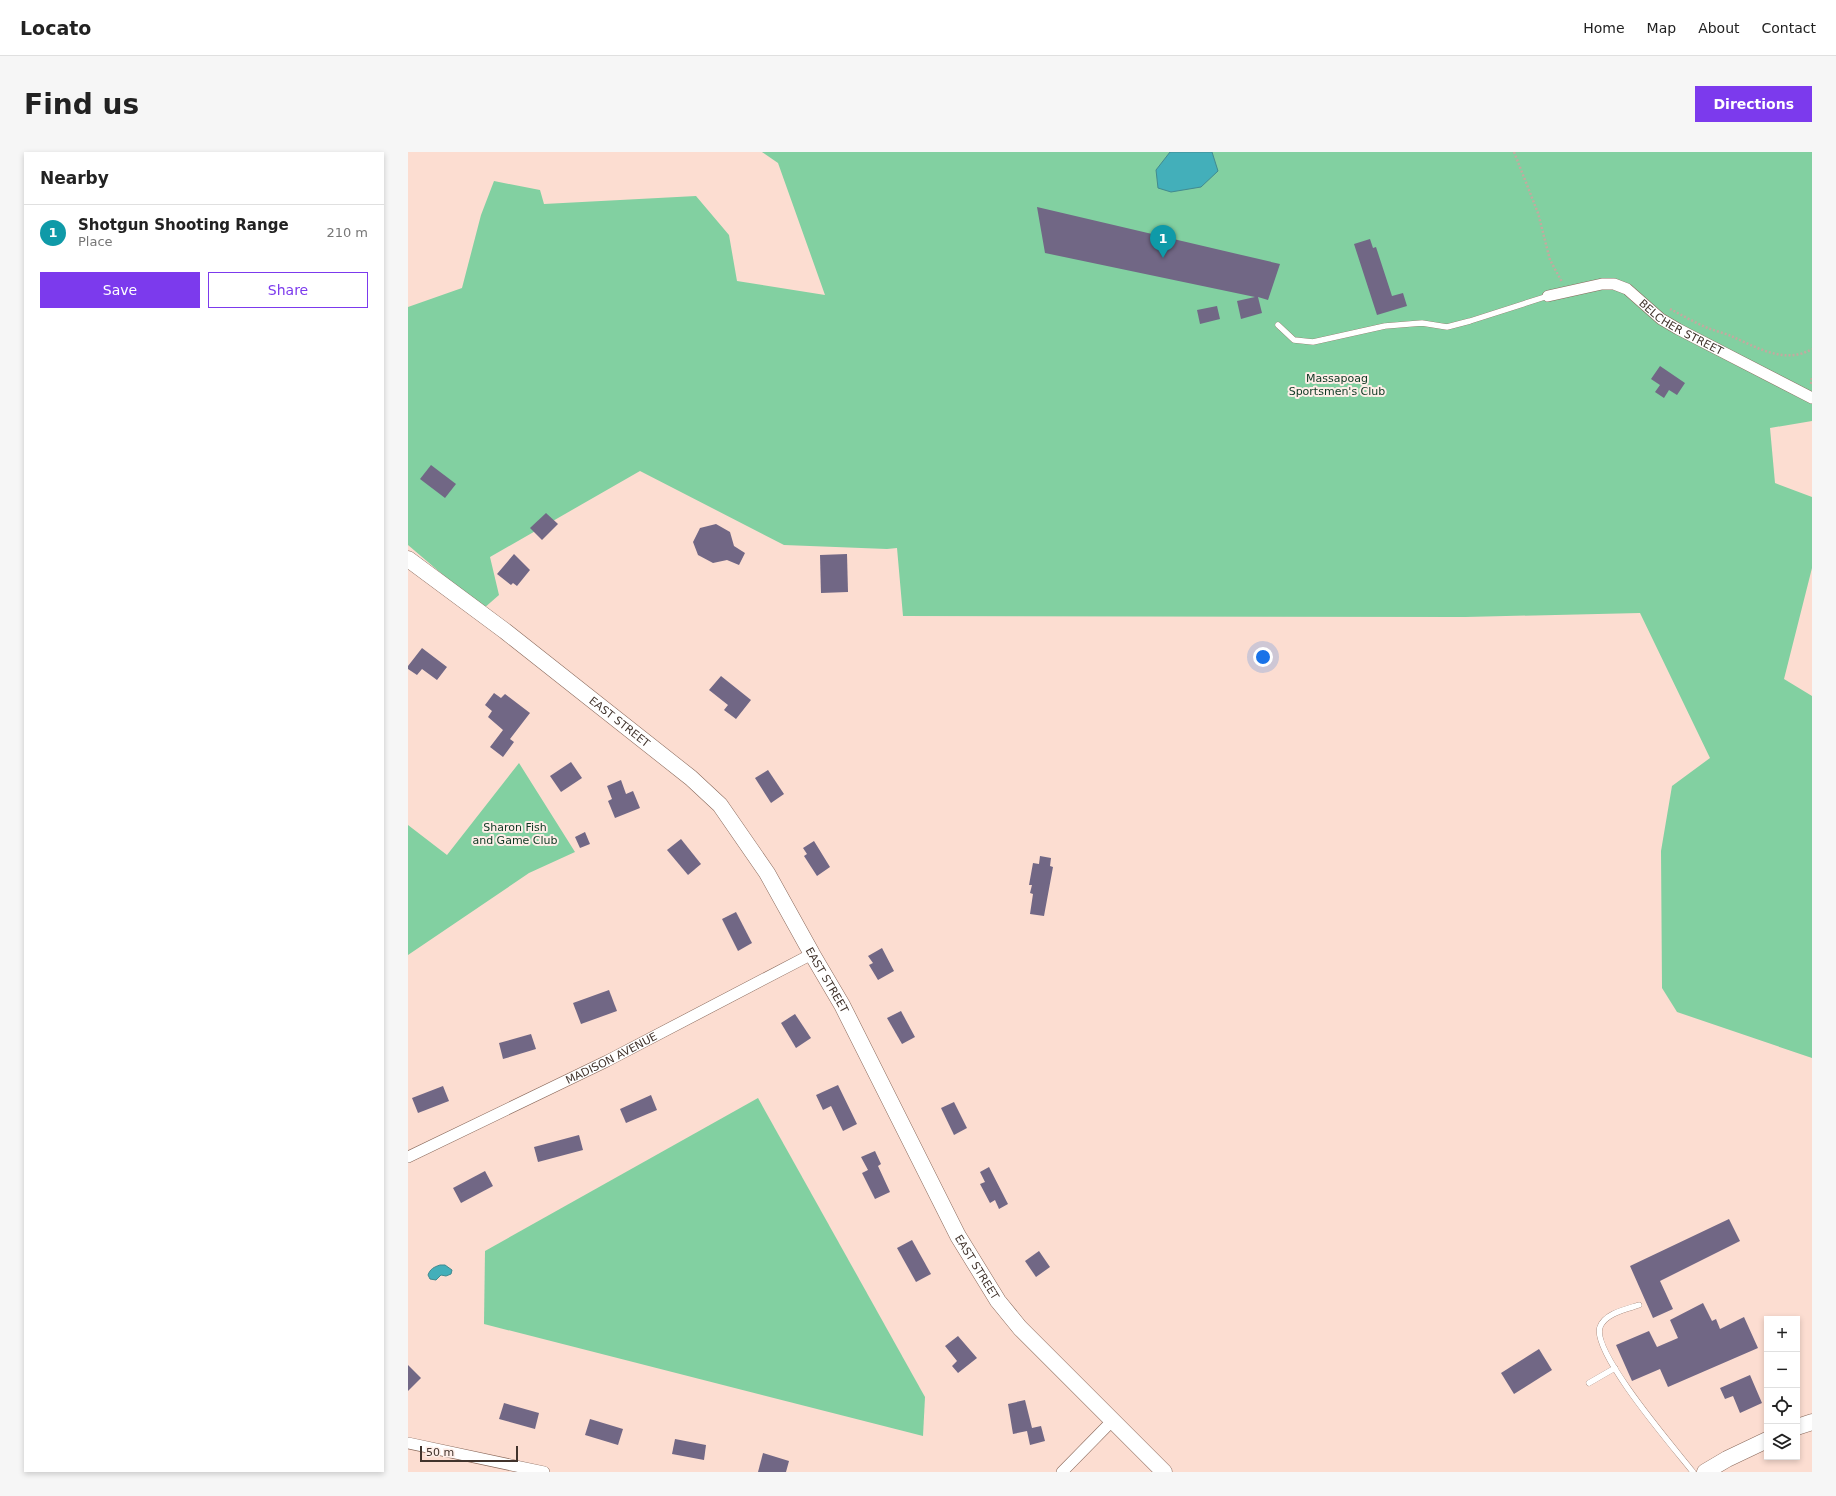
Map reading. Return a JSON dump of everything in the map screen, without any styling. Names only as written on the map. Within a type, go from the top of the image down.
[{"type":"street","name":"BELCHER STREET","points":[[1548,296],[1602,284],[1614,284],[1627,289],[1656,314],[1678,330],[1812,398]]},
{"type":"street","name":"EAST STREET","points":[[408,559],[511,636],[691,778],[720,805],[767,873],[842,1005],[958,1236],[998,1302],[1020,1328],[1164,1472]]},
{"type":"street","name":"MADISON AVENUE","points":[[408,1157],[607,1062],[812,954]]},
{"type":"street","points":[[1062,1472],[1112,1421]]},
{"type":"street","points":[[1800,1426],[1812,1422]]},
{"type":"street","points":[[1705,1472],[1727,1459],[1764,1441]]},
{"type":"street","points":[[408,1443],[544,1472]]},
{"type":"lane","points":[[1278,325],[1294,340],[1313,342],[1385,326],[1422,323],[1447,327],[1548,296]]},
{"type":"lane","points":[[1639,1305],[1608,1318],[1600,1327],[1600,1342],[1627,1388],[1693,1472]]},
{"type":"lane","points":[[1588,1383],[1615,1368]]},
{"type":"path","points":[[1514,152],[1538,213],[1550,260],[1567,291]]},
{"type":"path","points":[[1656,314],[1664,308],[1668,308],[1706,327],[1730,335],[1764,352],[1787,355],[1807,352],[1812,349]]},
{"type":"green space","name":"Massapoag Sportsmen's Club","points":[[762,152],[1812,152],[1812,421],[1770,428],[1775,483],[1812,497],[1812,568],[1784,679],[1812,696],[1812,1058],[1677,1012],[1662,988],[1661,851],[1672,786],[1710,758],[1640,613],[1465,617],[903,616],[897,548],[887,549],[784,545],[640,471],[490,557],[499,595],[483,609],[408,545],[408,307],[462,288],[481,215],[494,181],[540,190],[544,204],[696,196],[729,235],[737,281],[825,295],[778,163]]},
{"type":"green space","name":"Sharon Fish and Game Club","points":[[519,763],[575,852],[529,873],[408,955],[408,825],[447,855]]},
{"type":"green space","points":[[758,1098],[925,1397],[923,1436],[484,1324],[485,1251]]},
{"type":"water","points":[[1170,152],[1212,152],[1218,171],[1201,187],[1171,192],[1158,188],[1156,170]]},
{"type":"water","points":[[445,1265],[452,1270],[451,1274],[446,1276],[441,1275],[436,1280],[430,1279],[428,1275],[430,1271],[434,1267]]},
{"type":"building","points":[[1037,207],[1280,264],[1268,300],[1258,297],[1262,313],[1241,319],[1237,301],[1255,297],[1045,253]]},
{"type":"building","points":[[1370,239],[1373,248],[1376,247],[1392,296],[1403,293],[1407,306],[1377,315],[1354,244]]},
{"type":"building","points":[[1217,306],[1220,319],[1200,324],[1197,310]]},
{"type":"building","points":[[1660,366],[1685,383],[1677,395],[1669,390],[1664,398],[1655,392],[1660,385],[1651,379]]},
{"type":"building","points":[[431,465],[456,484],[445,498],[420,479]]},
{"type":"building","points":[[546,513],[558,524],[542,540],[530,528]]},
{"type":"building","points":[[716,524],[730,532],[734,546],[745,553],[739,565],[727,560],[713,563],[698,555],[693,542],[700,528]]},
{"type":"building","points":[[514,554],[530,570],[517,586],[513,583],[511,585],[497,574]]},
{"type":"building","points":[[847,554],[848,592],[821,593],[820,555]]},
{"type":"building","points":[[422,648],[447,667],[437,680],[422,669],[417,675],[408,669],[408,666]]},
{"type":"building","points":[[721,676],[751,700],[736,719],[724,710],[728,705],[709,690]]},
{"type":"building","points":[[494,693],[501,698],[505,694],[530,713],[510,739],[514,742],[503,757],[490,747],[503,730],[488,717],[492,711],[485,705]]},
{"type":"building","points":[[571,762],[582,778],[561,792],[550,776]]},
{"type":"building","points":[[768,770],[784,794],[771,803],[755,778]]},
{"type":"building","points":[[621,780],[626,794],[633,791],[640,808],[615,818],[608,801],[612,799],[607,786]]},
{"type":"building","points":[[585,832],[590,844],[580,848],[575,837]]},
{"type":"building","points":[[681,839],[701,864],[688,875],[667,850]]},
{"type":"building","points":[[814,841],[830,867],[817,876],[804,856],[807,854],[803,848]]},
{"type":"building","points":[[1040,856],[1051,858],[1050,866],[1053,867],[1044,916],[1030,914],[1033,894],[1030,893],[1032,885],[1029,885],[1033,863],[1039,864]]},
{"type":"building","points":[[736,912],[752,943],[738,951],[722,919]]},
{"type":"building","points":[[882,948],[894,971],[878,980],[869,965],[873,963],[868,956]]},
{"type":"building","points":[[609,990],[617,1011],[581,1024],[573,1003]]},
{"type":"building","points":[[901,1011],[915,1037],[902,1044],[887,1018]]},
{"type":"building","points":[[795,1014],[811,1038],[796,1048],[781,1023]]},
{"type":"building","points":[[531,1034],[536,1049],[503,1059],[499,1043]]},
{"type":"building","points":[[838,1085],[857,1124],[843,1131],[831,1106],[823,1110],[816,1095]]},
{"type":"building","points":[[443,1086],[449,1101],[418,1113],[412,1098]]},
{"type":"building","points":[[651,1095],[657,1110],[626,1123],[620,1109]]},
{"type":"building","points":[[954,1102],[967,1128],[954,1135],[941,1108]]},
{"type":"building","points":[[579,1135],[583,1150],[538,1162],[534,1147]]},
{"type":"building","points":[[875,1151],[881,1164],[878,1166],[890,1192],[875,1199],[862,1173],[868,1170],[861,1157]]},
{"type":"building","points":[[989,1167],[1008,1204],[999,1209],[995,1200],[990,1203],[980,1184],[985,1182],[980,1172]]},
{"type":"building","points":[[485,1171],[493,1186],[461,1203],[453,1188]]},
{"type":"building","points":[[1729,1219],[1740,1241],[1660,1281],[1673,1309],[1653,1318],[1630,1266]]},
{"type":"building","points":[[912,1240],[931,1274],[916,1282],[897,1248]]},
{"type":"building","points":[[1039,1251],[1050,1267],[1036,1277],[1025,1261]]},
{"type":"building","points":[[1703,1303],[1712,1321],[1716,1319],[1720,1329],[1744,1317],[1758,1348],[1668,1387],[1660,1369],[1632,1381],[1616,1345],[1649,1331],[1657,1347],[1678,1338],[1670,1320]]},
{"type":"building","points":[[958,1336],[977,1358],[958,1373],[952,1366],[957,1361],[945,1346]]},
{"type":"building","points":[[1539,1349],[1552,1370],[1514,1394],[1501,1373]]},
{"type":"building","points":[[408,1365],[421,1378],[408,1391]]},
{"type":"building","points":[[1750,1375],[1762,1403],[1740,1413],[1733,1396],[1725,1399],[1720,1388]]},
{"type":"building","points":[[1025,1400],[1032,1428],[1041,1426],[1045,1441],[1030,1445],[1027,1431],[1013,1434],[1008,1404]]},
{"type":"building","points":[[504,1403],[539,1413],[535,1429],[499,1419]]},
{"type":"building","points":[[590,1419],[623,1429],[618,1445],[585,1435]]},
{"type":"building","points":[[675,1439],[706,1445],[704,1460],[672,1454]]},
{"type":"building","points":[[763,1453],[789,1461],[786,1472],[758,1472]]},
{"type":"place","name":"Shotgun Shooting Range","points":[[1163,258]]}]
